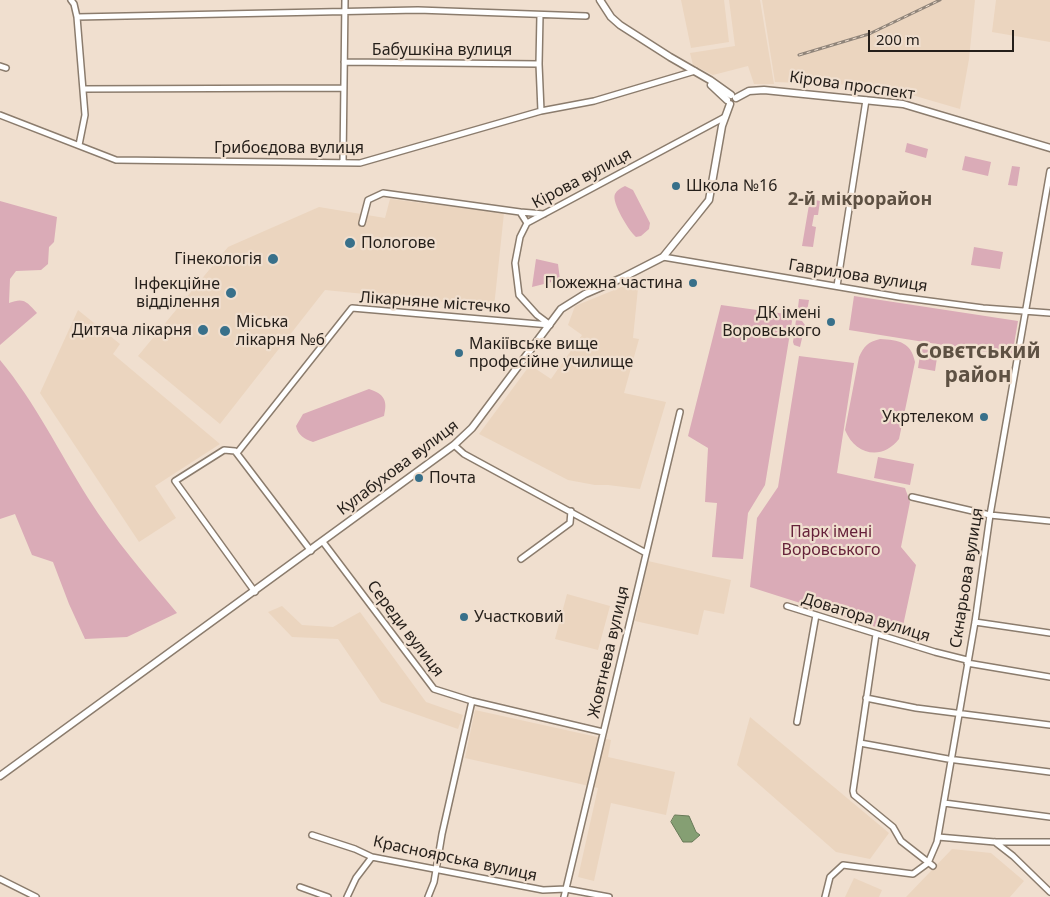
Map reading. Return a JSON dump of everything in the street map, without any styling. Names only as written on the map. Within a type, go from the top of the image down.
[{"type":"street","points":[[71,0],[77,16],[85,115],[79,146]]},
{"type":"street","points":[[343,163],[345,0]]},
{"type":"street","points":[[600,0],[611,17],[620,25],[643,41],[695,71],[731,99]]},
{"type":"street","points":[[77,16],[418,10],[586,16]]},
{"type":"street","points":[[540,15],[539,64],[541,111]]},
{"type":"street","name":"Бабушкіна вулиця","points":[[344,62],[539,64]]},
{"type":"street","name":"Грибоєдова вулиця","points":[[0,115],[116,160],[360,163],[541,111],[594,101],[695,71]]},
{"type":"street","points":[[83,90],[344,88]]},
{"type":"street","name":"Кірова проспект","points":[[731,99],[749,91],[764,90],[902,104],[1050,148]]},
{"type":"street","name":"Кулабухова вулиця","points":[[0,776],[454,445],[472,428],[561,309],[585,294],[663,257],[710,200],[722,126],[731,99]]},
{"type":"street","points":[[837,286],[866,100]]},
{"type":"street","name":"Кірова вулиця","points":[[550,325],[537,315],[519,296],[515,263],[520,237],[527,223],[726,117]]},
{"type":"street","name":"Скнарьова вулиця","points":[[930,864],[938,837],[944,803],[1024,312],[1030,288],[1050,171]]},
{"type":"street","points":[[362,223],[368,200],[383,193],[544,214]]},
{"type":"street","points":[[520,212],[527,223]]},
{"type":"street","name":"Гаврилова вулиця","points":[[663,257],[899,297],[1024,312],[1050,313]]},
{"type":"street","name":"Лікарняне містечко","points":[[237,453],[352,308],[550,325]]},
{"type":"street","name":"Жовтнева вулиця","points":[[564,897],[680,412]]},
{"type":"street","points":[[454,445],[464,454],[646,553]]},
{"type":"street","points":[[254,592],[175,481],[224,450],[235,451],[311,551]]},
{"type":"street","points":[[912,497],[990,515],[1050,521]]},
{"type":"street","points":[[521,559],[570,523],[571,511]]},
{"type":"street","name":"Середи вулиця","points":[[323,542],[434,689],[472,701],[603,732]]},
{"type":"street","name":"Доватора вулиця","points":[[787,606],[967,662],[1050,677]]},
{"type":"street","points":[[797,722],[816,615]]},
{"type":"street","points":[[975,622],[1050,633]]},
{"type":"street","points":[[825,897],[830,877],[843,865],[913,874],[930,864],[901,841],[893,826],[854,795],[853,791],[876,634]]},
{"type":"street","points":[[866,698],[916,708],[1050,725]]},
{"type":"street","points":[[428,897],[436,870],[472,701]]},
{"type":"street","points":[[860,742],[951,760],[1050,772]]},
{"type":"street","points":[[944,803],[1050,817]]},
{"type":"street","name":"Красноярська вулиця","points":[[312,835],[355,849],[372,857],[543,890],[566,890]]},
{"type":"street","points":[[938,837],[995,842],[1050,842]]},
{"type":"street","points":[[995,842],[1013,856],[1050,892]]},
{"type":"street","points":[[347,897],[356,878],[372,857]]},
{"type":"street","points":[[0,879],[36,897]]},
{"type":"street","points":[[300,887],[328,897]]},
{"type":"street","points":[[566,890],[609,897]]},
{"type":"shaded area","points":[[681,0],[724,0],[729,42],[691,48]]},
{"type":"shaded area","points":[[729,0],[760,0],[774,84],[754,84],[748,66],[713,75],[693,65],[690,53],[735,46]]},
{"type":"shaded area","points":[[762,0],[975,0],[969,59],[960,109],[881,86],[775,82]]},
{"type":"shaded area","points":[[996,0],[1050,0],[1050,42],[992,32]]},
{"type":"shaded area","name":"Міська лікарня №6","points":[[390,199],[504,213],[494,307],[325,290],[220,424],[138,356],[228,247],[319,207],[385,218]]},
{"type":"shaded area","points":[[624,286],[638,288],[633,338],[639,339],[624,393],[666,402],[640,489],[595,485],[568,480],[479,434],[530,365],[551,379],[582,335],[568,325],[575,306]]},
{"type":"shaded area","points":[[78,310],[120,344],[113,354],[220,444],[155,486],[176,518],[139,542],[40,393]]},
{"type":"shaded area","points":[[648,561],[731,580],[724,614],[704,610],[698,635],[635,621]]},
{"type":"shaded area","points":[[567,594],[610,606],[598,650],[555,639]]},
{"type":"shaded area","points":[[282,606],[302,625],[333,627],[360,612],[426,702],[463,715],[458,729],[381,702],[338,639],[292,637],[268,612]]},
{"type":"shaded area","points":[[475,710],[611,740],[608,757],[675,772],[666,815],[611,803],[594,881],[578,877],[598,788],[465,758]]},
{"type":"shaded area","points":[[750,717],[889,833],[870,859],[836,852],[737,765]]},
{"type":"shaded area","points":[[675,815],[689,816],[696,832],[700,835],[692,842],[683,842],[671,822]]},
{"type":"shaded area","points":[[952,849],[991,853],[1024,881],[1010,897],[906,897]]},
{"type":"shaded area","points":[[854,878],[882,890],[879,897],[845,897]]},
{"type":"green space","points":[[907,143],[928,149],[926,158],[905,152]]},
{"type":"green space","points":[[965,156],[991,162],[988,176],[962,170]]},
{"type":"green space","points":[[1012,166],[1020,167],[1017,186],[1008,185]]},
{"type":"green space","points":[[625,186],[633,190],[650,223],[649,229],[641,236],[636,237],[625,223],[614,198],[618,190]]},
{"type":"green space","points":[[810,199],[820,201],[818,215],[814,215],[812,226],[816,227],[813,247],[802,246]]},
{"type":"green space","points":[[0,201],[57,217],[54,242],[49,247],[48,264],[41,270],[16,271],[10,279],[9,303],[18,300],[25,302],[37,313],[0,345]]},
{"type":"green space","points":[[974,247],[1003,252],[1000,269],[971,265]]},
{"type":"green space","points":[[536,259],[558,264],[560,280],[532,287]]},
{"type":"green space","points":[[854,296],[1018,321],[1012,356],[849,330]]},
{"type":"green space","points":[[799,299],[809,300],[806,317],[797,316]]},
{"type":"green space","points":[[721,305],[793,315],[765,485],[748,513],[743,559],[712,557],[717,503],[705,502],[708,448],[688,436]]},
{"type":"green space","points":[[796,320],[802,321],[805,325],[800,347],[794,345],[793,342]]},
{"type":"green space","points":[[880,339],[903,343],[911,350],[915,362],[899,439],[885,450],[869,452],[855,445],[845,430],[859,357],[867,345]]},
{"type":"green space","points":[[921,349],[938,351],[935,371],[918,368]]},
{"type":"green space","name":"Парк імені Воровського","points":[[799,356],[854,363],[837,473],[905,488],[910,502],[901,547],[916,565],[901,635],[750,587],[757,518],[778,487]]},
{"type":"green space","points":[[0,360],[36,410],[98,513],[177,613],[127,637],[85,639],[53,562],[32,555],[15,514],[0,519]]},
{"type":"green space","points":[[369,389],[384,398],[384,416],[313,442],[304,438],[298,432],[296,426],[303,414]]},
{"type":"green space","points":[[878,457],[914,464],[910,485],[874,478]]},
{"type":"railway","points":[[799,55],[869,34],[940,0]]},
{"type":"place","name":"Школа №16","points":[[676,186]]},
{"type":"place","name":"Пологове","points":[[350,243]]},
{"type":"place","name":"Гінекологія","points":[[273,259]]},
{"type":"place","name":"Пожежна частина","points":[[693,283]]},
{"type":"place","name":"Інфекційне відділення","points":[[231,293]]},
{"type":"place","name":"ДК імені Воровського","points":[[831,322]]},
{"type":"place","name":"Дитяча лікарня","points":[[203,330]]},
{"type":"place","name":"Міська лікарня №6","points":[[225,331]]},
{"type":"place","name":"Макіївське вище професійне училище","points":[[459,353]]},
{"type":"place","name":"Укртелеком","points":[[984,417]]},
{"type":"place","name":"Почта","points":[[419,478]]},
{"type":"place","name":"Участковий","points":[[464,617]]},
{"type":"district","name":"2-й мікрорайон","points":[[860,200]]},
{"type":"district","name":"Совєтський район","points":[[978,364]]}]
